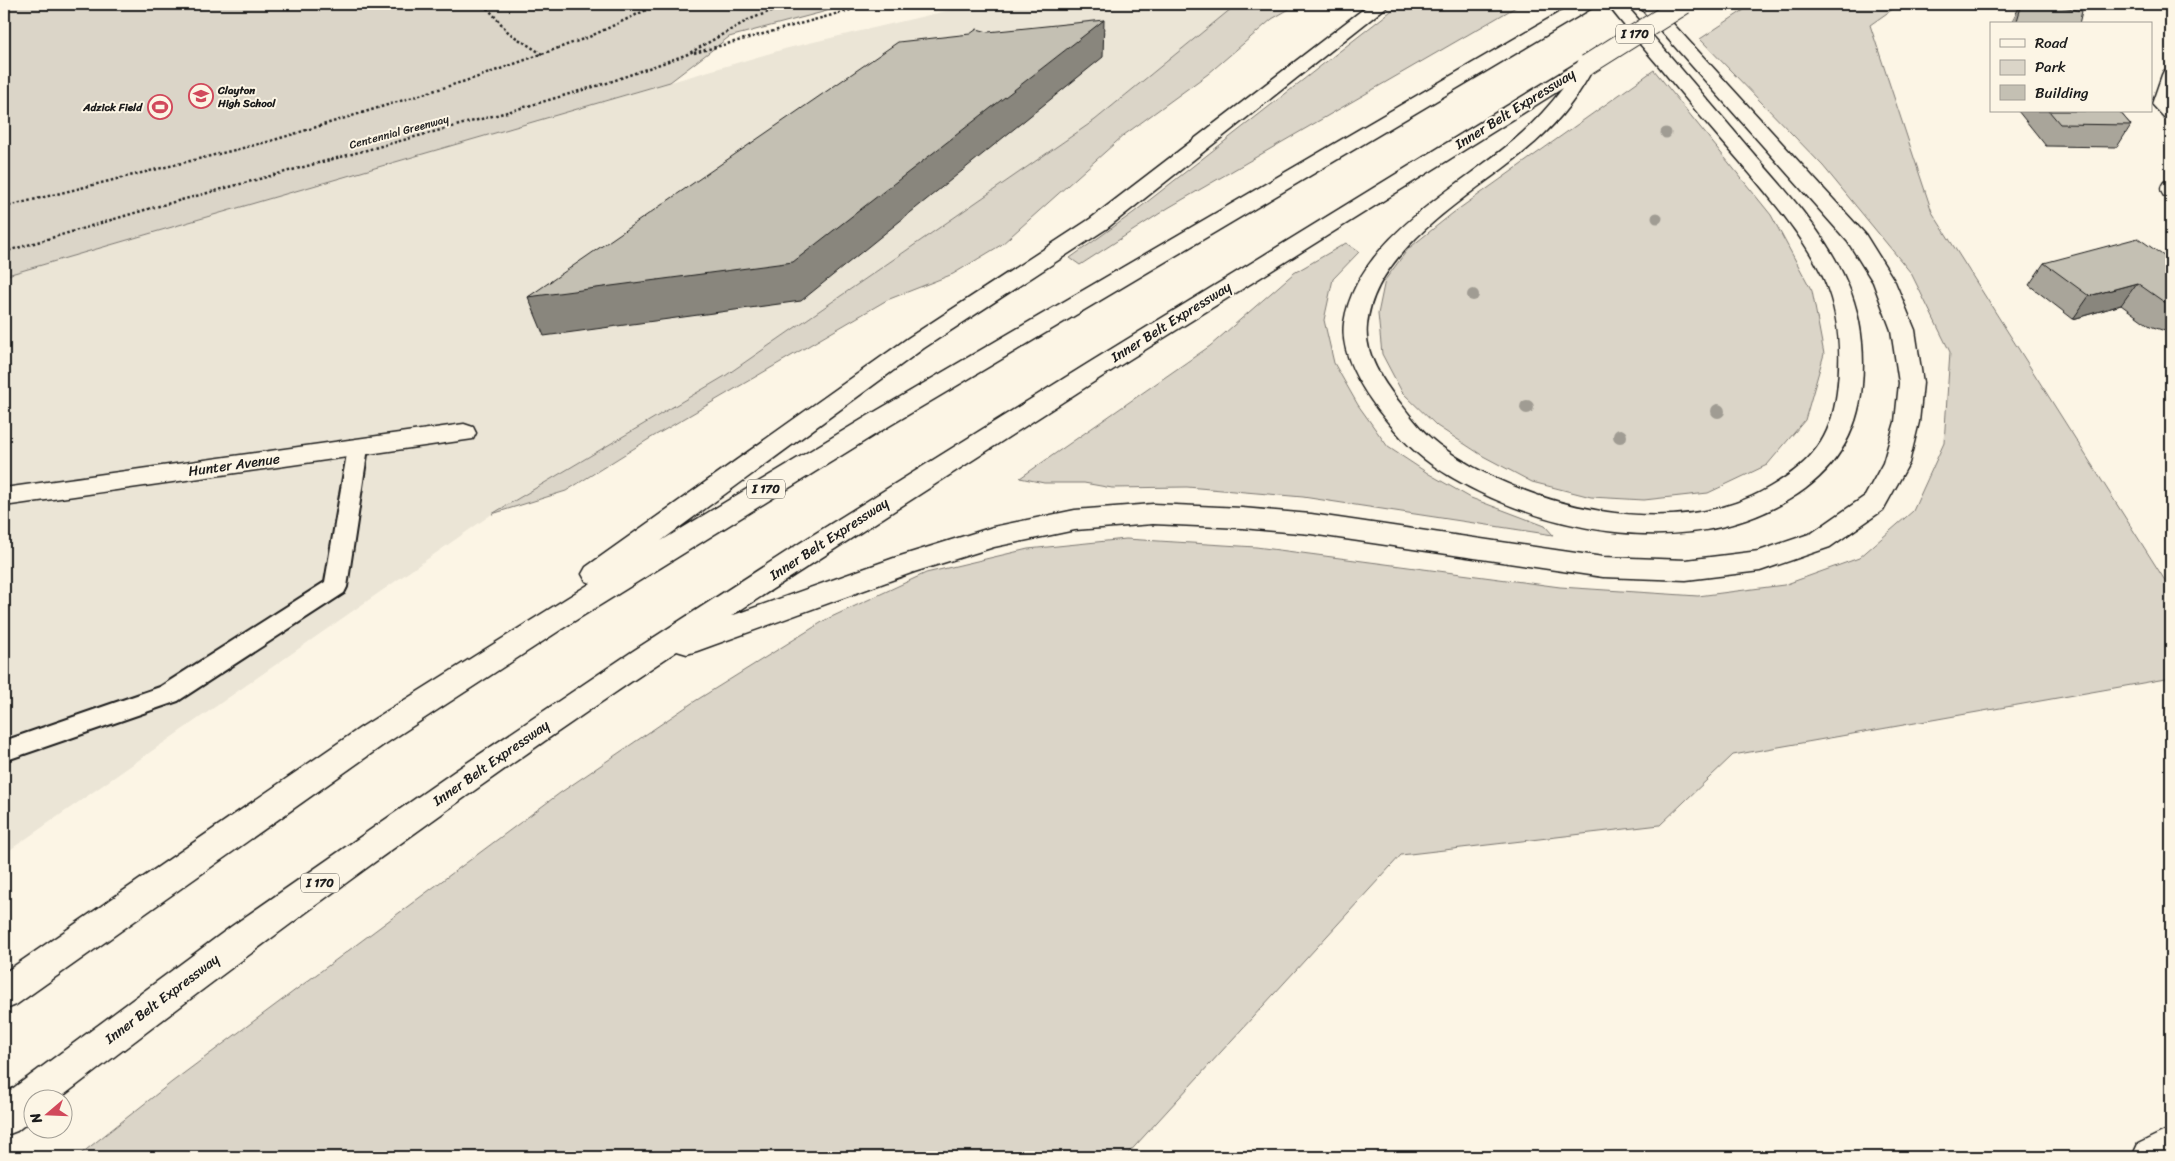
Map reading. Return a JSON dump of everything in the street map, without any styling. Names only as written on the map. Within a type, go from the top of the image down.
[{"type":"main road","points":[[371,737],[916,343],[1098,224],[1381,4]]},
{"type":"main road","name":"I 170","points":[[4,993],[371,737],[558,617],[867,428],[1586,4]]},
{"type":"main road","points":[[1587,65],[1572,91],[1547,119],[1519,146],[1428,217],[1400,242],[1379,268],[1361,297],[1354,327],[1362,363],[1380,396],[1413,436],[1452,466],[1507,494],[1571,514],[1648,525],[1705,521],[1763,504],[1807,476],[1833,447],[1846,411],[1850,387],[1852,370],[1850,325],[1835,280],[1813,242],[1780,197],[1616,4]]},
{"type":"main road","points":[[643,659],[913,562],[993,537],[1075,520],[1153,514],[1242,518],[1310,524],[1603,567],[1686,570],[1760,561],[1821,540],[1874,503],[1896,463],[1907,422],[1911,383],[1902,330],[1884,282],[1858,240],[1646,4]]},
{"type":"main road","name":"Inner Belt Expressway","points":[[4,1118],[244,937],[466,780],[643,659],[810,550],[1111,360],[1684,4]]},
{"type":"main road","points":[[2171,75],[2162,104],[2171,113]]},
{"type":"main road","points":[[2171,186],[2171,192]]},
{"type":"main road","name":"Hunter Avenue","points":[[4,497],[464,433]]},
{"type":"main road","points":[[2151,1157],[2171,1146]]},
{"type":"lane","points":[[4,751],[169,694],[336,587],[358,448]]},
{"type":"path","points":[[484,4],[509,33],[542,54]]},
{"type":"path","points":[[4,207],[271,142],[478,77],[590,37],[659,4]]},
{"type":"path","name":"Centennial Greenway","points":[[4,252],[167,204],[511,111],[607,83],[688,54],[748,20],[789,4]]},
{"type":"path","points":[[688,54],[872,4]]},
{"type":"shaded area","points":[[976,4],[1237,4],[1095,120],[725,376],[492,514],[4,854],[4,276],[788,48]]},
{"type":"green space","points":[[4,4],[853,4],[729,37],[670,82],[4,276]]},
{"type":"green space","points":[[1237,4],[1298,4],[1272,19],[1208,74],[1124,135],[1001,245],[953,274],[887,300],[649,439],[566,491],[492,514],[725,376],[1095,120]]},
{"type":"green space","points":[[1400,4],[1521,4],[1168,208],[1080,265],[1070,258],[1133,213]]},
{"type":"green space","points":[[1753,4],[1900,4],[1870,25],[1932,212],[2171,590],[2171,678],[1733,755],[1660,825],[1401,855],[1125,1157],[77,1157],[172,1082],[560,793],[692,703],[827,619],[926,573],[1028,549],[1126,539],[1256,547],[1560,587],[1698,596],[1784,585],[1859,558],[1913,511],[1944,443],[1950,352],[1911,273],[1823,166],[1700,39]]},
{"type":"green space","points":[[1654,70],[1771,215],[1812,291],[1824,354],[1805,420],[1767,465],[1708,493],[1644,500],[1591,497],[1532,482],[1483,456],[1437,426],[1402,392],[1382,354],[1378,314],[1385,280],[1408,249],[1453,213]]},
{"type":"green space","points":[[1346,243],[1359,252],[1333,279],[1324,320],[1334,363],[1358,405],[1388,447],[1429,474],[1471,498],[1545,526],[1553,535],[1303,497],[1187,487],[1112,488],[1084,483],[1044,483],[1020,478],[1210,346],[1294,273]]},
{"type":"building","points":[[2022,4],[2050,4],[2082,11],[2079,22],[2017,22]]},
{"type":"building","points":[[1104,20],[793,262],[528,297],[898,42],[970,34],[977,29],[988,32]]},
{"type":"building","points":[[2050,112],[2120,112],[2131,125],[2060,124]]},
{"type":"building","points":[[2138,238],[2171,261],[2171,305],[2137,283],[2089,296],[2044,263]]},
{"type":"place","name":"Clayton High School","points":[[201,96]]},
{"type":"place","name":"Adzick Field","points":[[160,107]]}]
